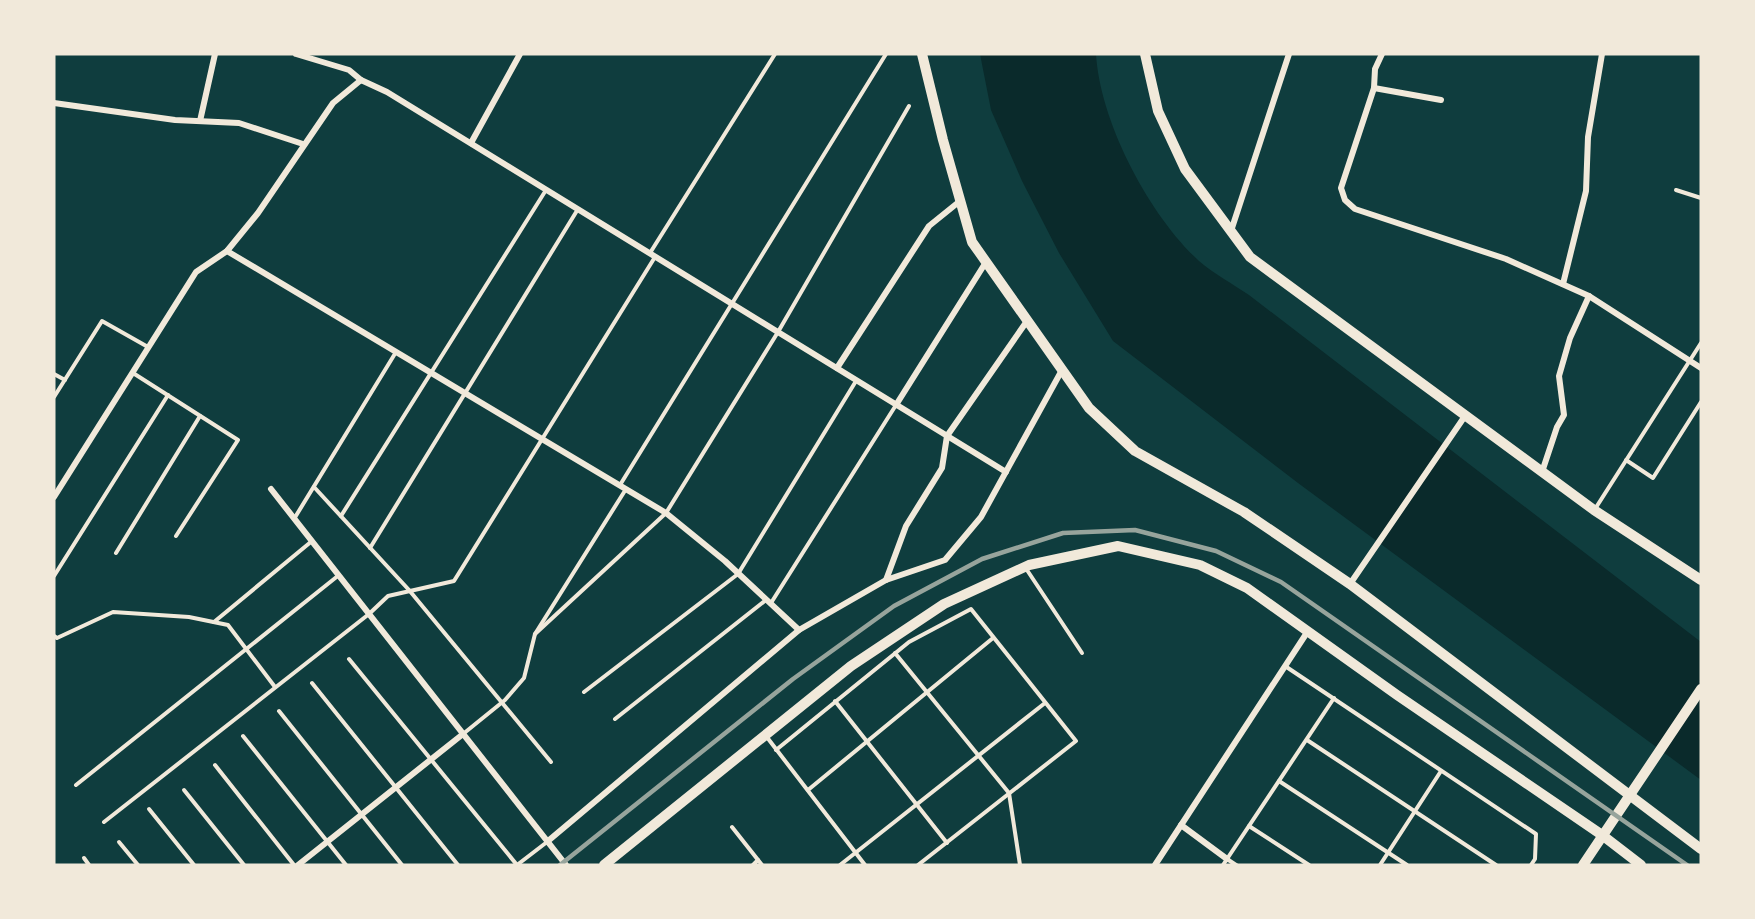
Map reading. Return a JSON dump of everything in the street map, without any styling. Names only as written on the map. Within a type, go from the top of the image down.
[{"type":"street","points":[[200,121],[215,54]]},
{"type":"street","points":[[296,54],[349,70],[361,80],[387,92],[1006,472]]},
{"type":"street","points":[[471,143],[520,54]]},
{"type":"street","points":[[922,54],[972,242],[1089,408],[1135,451],[1244,512],[1350,584],[1701,849]]},
{"type":"street","points":[[1145,54],[1158,111],[1185,169],[1250,257],[1594,510],[1701,580]]},
{"type":"street","points":[[1231,231],[1289,54]]},
{"type":"street","points":[[1382,54],[1375,69],[1374,88],[1341,188],[1346,200],[1355,209],[1506,259],[1589,296],[1701,369]]},
{"type":"street","points":[[1563,284],[1586,190],[1588,137],[1602,54]]},
{"type":"street","points":[[54,497],[196,272],[227,250],[258,213],[333,103],[361,80]]},
{"type":"street","points":[[1374,88],[1441,100]]},
{"type":"street","points":[[54,103],[175,120],[239,123],[303,144]]},
{"type":"street","points":[[837,368],[929,226],[960,201]]},
{"type":"street","points":[[227,250],[666,513],[799,630]]},
{"type":"street","points":[[896,405],[986,261]]},
{"type":"street","points":[[1542,472],[1557,427],[1564,415],[1559,376],[1570,338],[1589,296]]},
{"type":"street","points":[[886,580],[906,526],[942,468],[947,436],[1027,321]]},
{"type":"street","points":[[548,841],[799,630],[886,580],[945,560],[981,517],[1062,370]]},
{"type":"street","points":[[1350,584],[1465,416]]},
{"type":"street","points":[[271,489],[566,865]]},
{"type":"street","points":[[604,865],[851,666],[944,604],[1025,567],[1118,546],[1200,565],[1247,588],[1602,835],[1641,865]]},
{"type":"street","points":[[1155,865],[1308,631]]},
{"type":"street","points":[[1583,865],[1701,689]]},
{"type":"street","points":[[296,865],[328,843],[463,734]]},
{"type":"street","points":[[1181,825],[1225,862]]},
{"type":"lane","points":[[104,822],[369,614],[388,596],[454,581],[775,54]]},
{"type":"lane","points":[[463,734],[502,702],[524,678],[535,634],[732,304],[886,54]]},
{"type":"lane","points":[[535,634],[666,513],[778,332],[909,106]]},
{"type":"lane","points":[[341,516],[430,371],[546,190]]},
{"type":"lane","points":[[1676,190],[1701,198]]},
{"type":"lane","points":[[370,548],[578,209]]},
{"type":"lane","points":[[54,397],[102,321],[149,347]]},
{"type":"lane","points":[[1594,510],[1701,343]]},
{"type":"lane","points":[[294,519],[396,351]]},
{"type":"lane","points":[[133,373],[238,440],[176,536]]},
{"type":"lane","points":[[54,374],[65,380]]},
{"type":"lane","points":[[584,692],[738,574],[857,380]]},
{"type":"lane","points":[[54,576],[168,395]]},
{"type":"lane","points":[[1626,460],[1653,478],[1701,402]]},
{"type":"lane","points":[[615,719],[768,601],[896,405]]},
{"type":"lane","points":[[116,553],[200,416]]},
{"type":"lane","points":[[314,486],[409,590],[551,762]]},
{"type":"lane","points":[[214,622],[312,541]]},
{"type":"lane","points":[[1025,567],[1082,654]]},
{"type":"lane","points":[[76,785],[339,575]]},
{"type":"lane","points":[[776,750],[895,652],[909,642],[971,609],[1076,741],[918,865]]},
{"type":"lane","points":[[55,639],[113,612],[189,617],[228,625],[275,687]]},
{"type":"lane","points":[[808,790],[993,638]]},
{"type":"lane","points":[[895,652],[1009,794],[1020,865]]},
{"type":"lane","points":[[349,659],[517,865],[548,841]]},
{"type":"lane","points":[[1285,666],[1536,834],[1535,858],[1531,865]]},
{"type":"lane","points":[[312,683],[458,865]]},
{"type":"lane","points":[[1236,865],[1225,862],[1334,698]]},
{"type":"lane","points":[[835,702],[947,843]]},
{"type":"lane","points":[[840,865],[1046,703]]},
{"type":"lane","points":[[279,711],[402,865]]},
{"type":"lane","points":[[765,735],[866,865]]},
{"type":"lane","points":[[243,736],[346,865]]},
{"type":"lane","points":[[1307,740],[1496,865]]},
{"type":"lane","points":[[215,765],[296,865]]},
{"type":"lane","points":[[1380,865],[1442,771]]},
{"type":"lane","points":[[1279,781],[1407,865]]},
{"type":"lane","points":[[184,790],[244,865]]},
{"type":"lane","points":[[149,809],[194,865]]},
{"type":"lane","points":[[1250,826],[1309,865]]},
{"type":"lane","points":[[732,827],[762,865]]},
{"type":"lane","points":[[119,842],[138,865]]},
{"type":"lane","points":[[84,858],[89,865]]},
{"type":"lane","points":[[753,865],[758,860]]},
{"type":"water","points":[[980,54],[1096,54],[1107,109],[1130,166],[1162,219],[1199,261],[1249,295],[1701,642],[1701,780],[1298,483],[1113,341],[1059,253],[1022,181],[991,110]]},
{"type":"railway","points":[[560,865],[793,679],[894,606],[982,559],[1063,533],[1135,530],[1216,551],[1281,582],[1687,865]]}]
